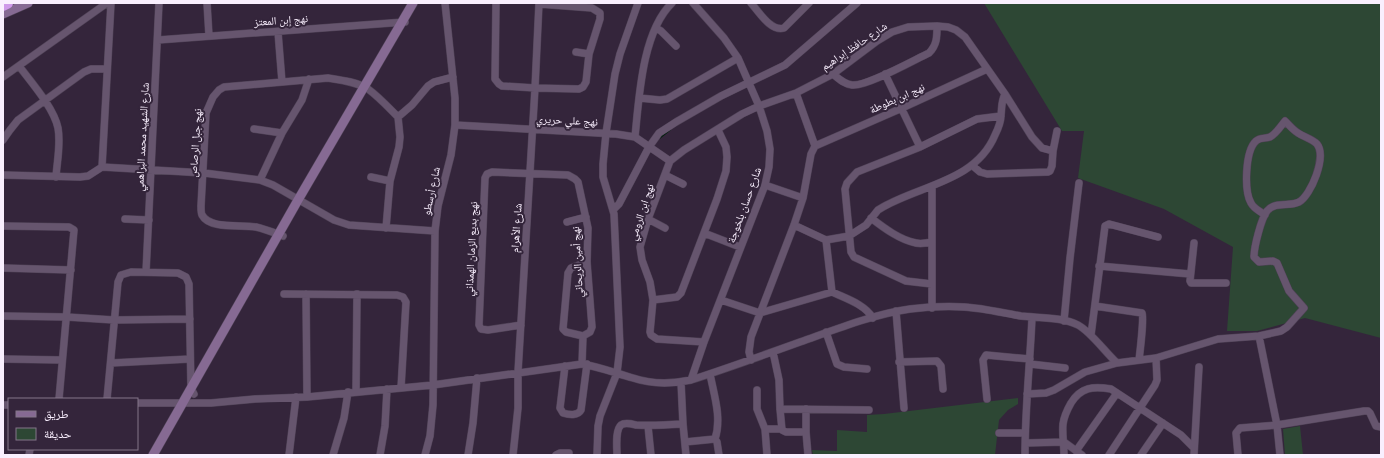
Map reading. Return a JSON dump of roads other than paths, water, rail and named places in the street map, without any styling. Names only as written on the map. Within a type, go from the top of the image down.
[{"type":"highway","points":[[3,5],[7,3]]},
{"type":"street","points":[[3,14],[28,3]]},
{"type":"street","points":[[3,77],[107,3]]},
{"type":"street","points":[[102,167],[110,3]]},
{"type":"street","name":"شارع الشهيد محمد البراهمي","points":[[146,272],[160,3]]},
{"type":"street","points":[[207,3],[209,36]]},
{"type":"street","points":[[404,22],[413,3]]},
{"type":"street","points":[[159,455],[192,391],[300,201],[404,22],[417,3]]},
{"type":"street","name":"شارع أرسطو","points":[[425,455],[430,436],[433,405],[435,231],[438,206],[451,155],[456,125],[455,98],[445,3]]},
{"type":"street","points":[[496,3],[494,79],[499,84],[502,86],[536,88],[583,88],[586,82],[589,54],[600,19],[600,13],[592,8],[539,4]]},
{"type":"street","points":[[597,455],[597,437],[600,416],[617,373],[620,347],[613,210],[603,175],[606,133],[617,68],[638,3]]},
{"type":"street","points":[[635,137],[639,98],[647,52],[664,11],[672,3]]},
{"type":"street","name":"شارع حسان بلخوجة","points":[[691,380],[740,247],[765,185],[770,167],[770,149],[767,131],[759,106],[738,58],[724,38],[693,3]]},
{"type":"street","points":[[751,3],[772,26],[780,29],[784,28],[805,4]]},
{"type":"street","points":[[613,210],[619,204],[649,147],[660,133],[721,96],[785,65],[856,3]]},
{"type":"street","name":"شارع الأهرام","points":[[513,455],[518,408],[518,372],[536,88],[539,4]]},
{"type":"street","name":"نهج إبن المعتز","points":[[158,40],[404,22]]},
{"type":"street","points":[[833,74],[840,80],[852,85],[859,84],[885,74],[929,53],[935,45],[937,26]]},
{"type":"street","name":"شارع حافظ إبراهيم","points":[[670,161],[684,150],[742,114],[759,106],[796,93],[833,74],[892,32],[908,27],[937,26],[948,27],[956,30],[965,38],[1005,94],[1032,137],[1042,148],[1053,151]]},
{"type":"street","points":[[656,28],[662,31],[676,46]]},
{"type":"street","points":[[278,32],[282,82]]},
{"type":"street","points":[[576,52],[589,54]]},
{"type":"street","points":[[639,98],[655,100],[667,99],[738,58]]},
{"type":"street","points":[[19,66],[44,100],[57,126],[56,177]]},
{"type":"street","points":[[3,140],[18,120],[84,72],[107,69]]},
{"type":"street","name":"نهج ابن بطوطة","points":[[815,146],[987,69]]},
{"type":"street","points":[[885,74],[920,147]]},
{"type":"street","points":[[398,117],[412,105],[428,86],[434,82],[452,77]]},
{"type":"street","name":"نهج جبل الرصاص","points":[[281,235],[257,227],[214,224],[202,215],[201,206],[204,173],[206,113],[213,97],[219,90],[231,86],[328,78],[366,88]]},
{"type":"street","points":[[260,180],[282,134],[306,92],[309,80]]},
{"type":"street","points":[[366,88],[398,117],[400,137],[390,182],[386,228]]},
{"type":"street","points":[[751,360],[749,343],[794,225],[803,198],[809,160],[815,146],[796,93]]},
{"type":"street","points":[[794,225],[826,240],[849,236],[866,225],[878,210],[889,204],[932,187],[973,166],[985,154],[995,135],[1001,116],[1002,102],[1005,94]]},
{"type":"street","points":[[932,284],[906,281],[856,259],[851,252],[844,195],[845,189],[851,178],[857,172],[920,147],[977,119],[1001,116]]},
{"type":"street","points":[[1026,394],[1046,393],[1054,390],[1084,372],[1117,363],[1156,358],[1218,339],[1259,336],[1281,331],[1287,327],[1304,308],[1289,291],[1277,263],[1273,261],[1259,262],[1254,257],[1258,234],[1265,214],[1269,209],[1277,205],[1301,201],[1307,194],[1318,169],[1320,159],[1317,145],[1298,133],[1285,121],[1272,136],[1257,140],[1248,156],[1247,193],[1255,208],[1265,214]]},
{"type":"street","name":"نهج علي حريري","points":[[456,125],[606,133],[635,137],[670,161]]},
{"type":"street","points":[[254,129],[282,134]]},
{"type":"street","points":[[654,300],[680,296],[704,233],[726,171],[726,147],[718,130]]},
{"type":"street","points":[[973,166],[980,172],[987,174],[1044,173],[1052,169],[1053,151],[1057,131]]},
{"type":"street","name":"نهج ابن الرومي","points":[[670,161],[648,219],[640,247],[642,260],[650,282],[654,300],[650,332],[654,338],[657,339],[704,342]]},
{"type":"street","points":[[3,175],[80,177],[88,176],[102,167],[204,173],[260,180],[274,185],[334,220],[349,225],[435,231]]},
{"type":"street","name":"نهج بديع الزمان الهمذاني","points":[[521,325],[488,330],[481,329],[479,325],[485,178],[487,174],[492,172],[530,173]]},
{"type":"street","name":"نهج أمين الريحاني","points":[[530,173],[568,175],[578,182],[588,228],[587,262],[592,326],[590,332],[582,336]]},
{"type":"street","points":[[665,175],[684,184]]},
{"type":"street","points":[[371,177],[390,182]]},
{"type":"street","points":[[1064,321],[1079,183]]},
{"type":"street","points":[[765,185],[803,198]]},
{"type":"street","points":[[932,187],[932,308]]},
{"type":"street","points":[[567,222],[586,217]]},
{"type":"street","points":[[871,218],[888,230],[912,242],[919,244],[932,242]]},
{"type":"street","points":[[125,219],[149,220]]},
{"type":"street","points":[[648,219],[665,228]]},
{"type":"street","points":[[1091,335],[1104,227],[1110,224],[1158,237]]},
{"type":"street","points":[[3,226],[72,228],[75,234],[59,398]]},
{"type":"street","points":[[704,233],[740,247]]},
{"type":"street","points":[[826,240],[832,292]]},
{"type":"street","points":[[1194,244],[1190,274],[1190,281],[1192,284],[1226,283]]},
{"type":"street","points":[[565,366],[560,408],[563,413],[576,415],[580,413],[581,410],[585,364],[582,336],[566,332],[562,329],[568,273],[571,268],[587,262]]},
{"type":"street","points":[[1099,266],[1190,274]]},
{"type":"street","points":[[3,268],[71,270]]},
{"type":"street","points":[[107,398],[117,287],[122,275],[131,272],[178,272],[186,277],[189,284],[192,391]]},
{"type":"street","points":[[721,300],[760,313],[832,292],[863,307],[873,318]]},
{"type":"street","points":[[284,294],[397,295],[402,297],[406,302],[401,388]]},
{"type":"street","points":[[306,294],[307,397]]},
{"type":"street","points":[[333,455],[352,392],[357,294]]},
{"type":"street","points":[[1095,306],[1142,313],[1143,318],[1139,360]]},
{"type":"street","points":[[138,403],[186,403],[296,398],[433,386],[518,372],[585,364],[634,379],[650,382],[681,382],[751,360],[826,332],[896,311],[932,308],[964,307],[1032,318],[1064,321],[1078,325],[1091,335],[1106,353],[1117,363]]},
{"type":"street","points":[[896,311],[899,362],[904,408]]},
{"type":"street","points":[[3,316],[67,317],[114,320],[190,319]]},
{"type":"street","points":[[1024,454],[1026,443],[1026,394],[1030,362],[1032,318]]},
{"type":"street","points":[[826,332],[837,364],[844,367],[867,369]]},
{"type":"street","points":[[1259,336],[1277,425],[1280,455]]},
{"type":"street","points":[[773,352],[779,380],[781,429]]},
{"type":"street","points":[[987,399],[983,360],[986,355],[1064,368]]},
{"type":"street","points":[[1110,455],[1155,385],[1157,380],[1156,358]]},
{"type":"street","points":[[3,359],[62,360]]},
{"type":"street","points":[[110,363],[190,359]]},
{"type":"street","points":[[899,362],[937,360],[941,366],[943,389]]},
{"type":"street","points":[[1194,451],[1199,367]]},
{"type":"street","points":[[710,374],[719,421],[715,439],[717,442],[719,455]]},
{"type":"street","points":[[468,455],[473,423],[477,378]]},
{"type":"street","points":[[681,382],[686,455]]},
{"type":"street","points":[[1064,455],[1063,424],[1066,410],[1075,396],[1086,389],[1098,387],[1111,389],[1141,408],[1181,435],[1194,451]]},
{"type":"street","points":[[380,455],[385,426],[387,389]]},
{"type":"street","points":[[757,390],[757,408],[765,429],[767,455]]},
{"type":"street","points":[[1026,443],[1064,442],[1079,453],[1117,392]]},
{"type":"street","points":[[289,455],[296,398]]},
{"type":"street","points":[[153,455],[186,403]]},
{"type":"street","points":[[780,409],[869,410]]},
{"type":"street","points":[[806,409],[808,455]]},
{"type":"street","points":[[1238,455],[1236,433],[1240,428],[1277,425],[1364,411],[1368,411],[1376,426],[1381,427]]},
{"type":"street","points":[[1141,455],[1163,423]]},
{"type":"street","points":[[617,455],[616,440],[619,427],[622,425],[648,426],[683,424]]},
{"type":"street","points":[[648,426],[650,455]]},
{"type":"street","points":[[765,429],[781,429],[786,432],[806,432]]},
{"type":"street","points":[[999,434],[1025,433]]},
{"type":"street","points":[[685,442],[715,439]]},
{"type":"street","points":[[556,455],[569,452]]},
{"type":"waterway","points":[[660,138],[670,130]]}]
